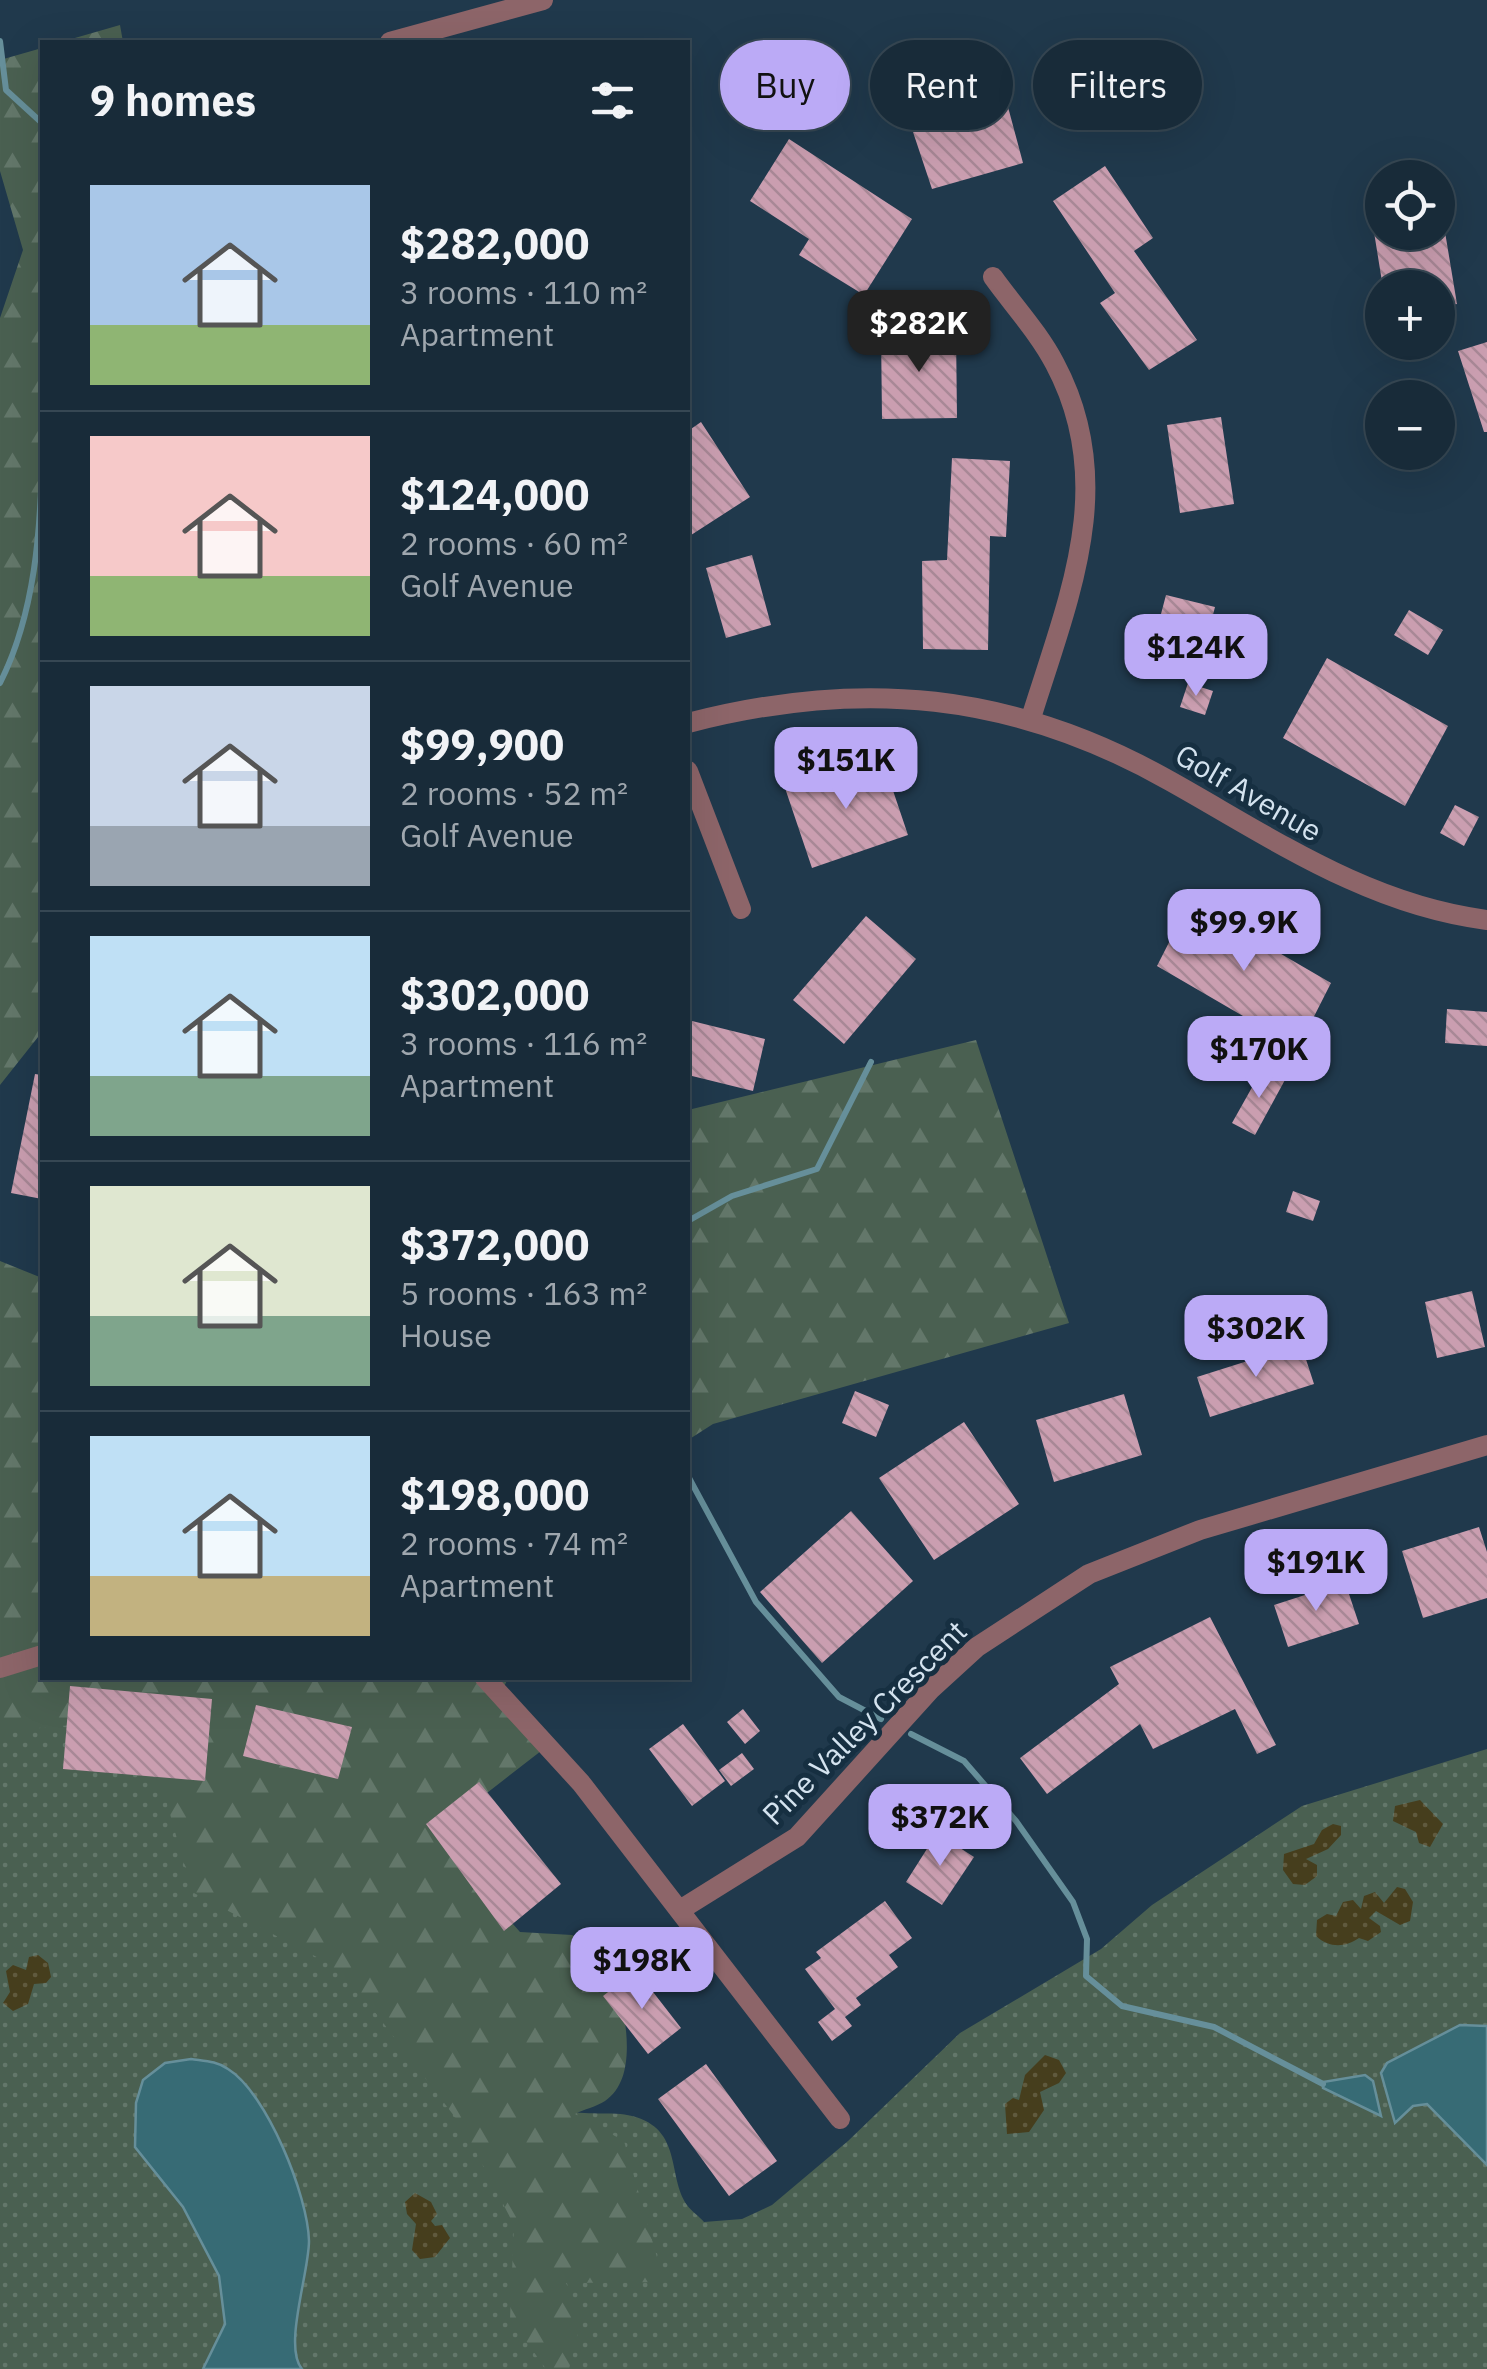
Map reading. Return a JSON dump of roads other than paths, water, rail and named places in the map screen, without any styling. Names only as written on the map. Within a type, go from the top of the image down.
[{"type":"street","points":[[397,40],[543,0]]},
{"type":"street","points":[[993,277],[1061,376],[1074,404],[1089,477],[1080,552],[1031,718]]},
{"type":"street","name":"Golf Avenue","points":[[690,721],[750,706],[851,695],[924,698],[1031,718],[1100,744],[1327,872],[1420,906],[1487,920]]},
{"type":"street","points":[[690,776],[740,910]]},
{"type":"street","name":"Pine Valley Crescent","points":[[680,1910],[797,1837],[931,1689],[966,1658],[1089,1574],[1200,1530],[1487,1445]]},
{"type":"street","points":[[0,1668],[40,1656]]},
{"type":"street","points":[[487,1680],[546,1740],[840,2119]]},
{"type":"waterway","points":[[0,41],[6,90],[40,121]]},
{"type":"waterway","points":[[0,683],[28,600],[40,511]]},
{"type":"waterway","points":[[690,1220],[732,1196],[817,1169],[871,1062]]},
{"type":"waterway","points":[[690,1480],[756,1602],[839,1697],[881,1719]]},
{"type":"waterway","points":[[911,1734],[964,1761],[1016,1821],[1073,1902],[1087,1939],[1086,1976],[1122,2006],[1214,2027],[1323,2084]]}]
